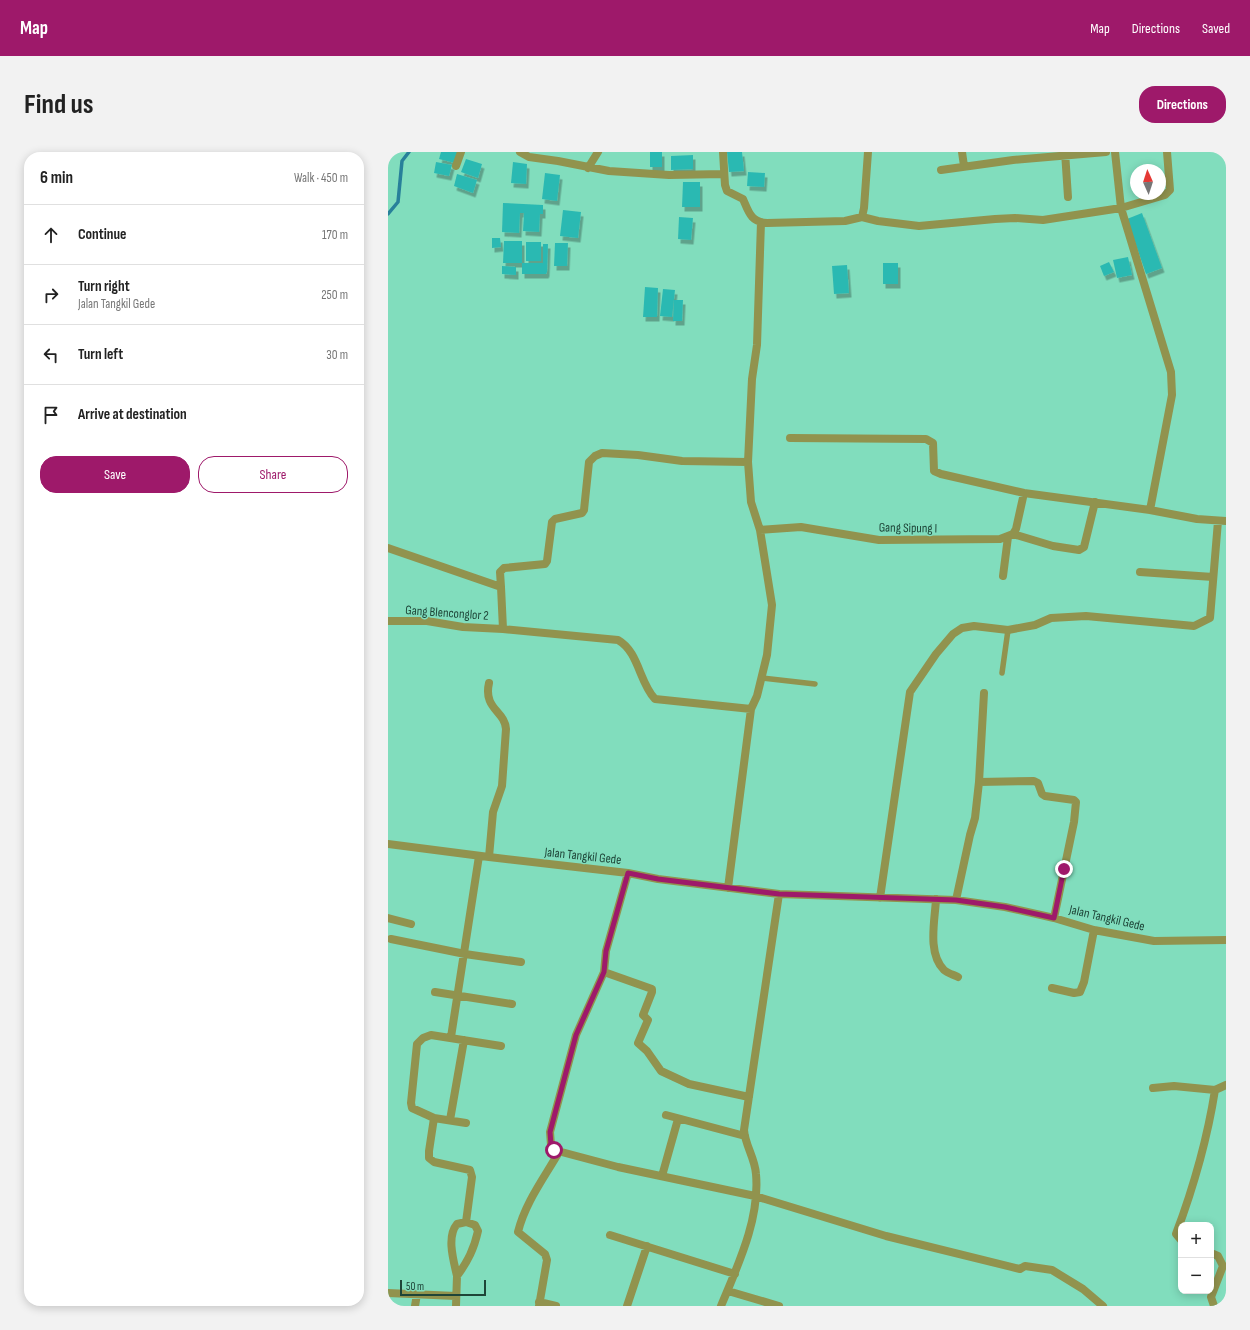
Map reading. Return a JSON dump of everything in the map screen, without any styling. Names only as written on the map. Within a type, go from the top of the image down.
[{"type":"street","points":[[456,166],[461,152]]},
{"type":"street","points":[[520,152],[529,157],[558,160],[588,168],[663,174],[724,174]]},
{"type":"street","points":[[588,168],[598,152]]},
{"type":"street","points":[[723,152],[724,174],[727,191],[743,199],[750,216],[756,221],[845,221],[862,217],[878,221],[919,226],[1015,218],[1043,220],[1121,208],[1169,194],[1167,152]]},
{"type":"street","points":[[862,217],[868,152]]},
{"type":"street","points":[[962,152],[964,166]]},
{"type":"street","points":[[940,170],[1013,156],[1106,152]]},
{"type":"street","points":[[1116,152],[1121,208],[1170,372],[1172,385],[1172,395],[1150,510]]},
{"type":"street","points":[[1065,154],[1068,197]]},
{"type":"street","points":[[728,888],[751,709],[757,696],[768,649],[772,605],[760,530],[751,502],[748,462],[752,379],[757,344],[761,222]]},
{"type":"street","points":[[790,438],[926,438],[933,443],[934,471],[941,474],[1024,493],[1150,510],[1197,519],[1222,521],[1213,577],[1210,618],[1194,626],[1086,616],[1068,616],[1051,618],[1035,625],[1008,630],[974,626],[962,628],[953,634],[941,648],[910,692],[880,898]]},
{"type":"street","points":[[504,629],[500,572],[504,568],[545,564],[547,561],[552,522],[555,519],[582,513],[584,510],[589,462],[595,456],[602,453],[638,455],[682,461],[748,462]]},
{"type":"street","points":[[1003,576],[1011,535],[1016,529],[1024,493]]},
{"type":"street","points":[[1011,535],[1053,546],[1079,550],[1084,547],[1095,502]]},
{"type":"street","name":"Gang Sipung I","points":[[760,530],[801,527],[892,541],[1000,539],[1011,535]]},
{"type":"street","points":[[388,548],[501,587]]},
{"type":"street","points":[[1140,572],[1213,577]]},
{"type":"street","name":"Gang Blenconglor 2","points":[[388,621],[426,621],[456,626],[618,640],[626,644],[650,693],[655,699],[751,709]]},
{"type":"street","points":[[489,683],[487,690],[490,703],[506,723],[502,786],[493,812],[490,858]]},
{"type":"street","points":[[956,900],[975,818],[979,782],[984,693]]},
{"type":"street","points":[[979,782],[1034,781],[1038,783],[1042,794],[1045,796],[1074,800],[1076,802],[1074,822],[1054,918]]},
{"type":"street","name":"Jalan Tangkil Gede","points":[[388,844],[490,858],[628,873],[658,879],[779,894],[956,900],[1005,907],[1054,918],[1094,930],[1154,942],[1226,940]]},
{"type":"street","points":[[451,1037],[479,856]]},
{"type":"street","points":[[628,873],[606,951],[604,972],[576,1035],[550,1132],[551,1145],[559,1152],[755,1196],[886,1236],[1020,1269],[1024,1266],[1052,1270],[1069,1279],[1103,1306]]},
{"type":"street","points":[[721,1306],[735,1274],[752,1219],[756,1173],[753,1157],[744,1136],[779,894]]},
{"type":"street","points":[[936,899],[934,936],[935,949],[940,964],[945,971],[958,977]]},
{"type":"street","points":[[388,918],[411,924]]},
{"type":"street","points":[[1052,988],[1074,993],[1080,992],[1084,982],[1094,930]]},
{"type":"street","points":[[391,939],[465,954],[521,962]]},
{"type":"street","points":[[604,972],[652,989],[643,1015],[648,1020],[638,1042],[661,1071],[689,1084],[749,1097]]},
{"type":"street","points":[[435,992],[512,1004]]},
{"type":"street","points":[[466,1123],[434,1118],[412,1108],[411,1103],[417,1044],[423,1038],[431,1034],[501,1046]]},
{"type":"street","points":[[450,1120],[464,1040]]},
{"type":"street","points":[[1154,1088],[1174,1086],[1215,1090],[1226,1084]]},
{"type":"street","points":[[1181,1222],[1194,1187],[1208,1132],[1215,1090]]},
{"type":"street","points":[[666,1114],[678,1119],[744,1136]]},
{"type":"street","points":[[434,1118],[429,1151],[430,1158],[434,1162],[470,1170],[472,1177],[466,1222]]},
{"type":"street","points":[[662,1176],[678,1119]]},
{"type":"street","points":[[556,1306],[539,1304],[547,1260],[545,1254],[518,1232],[521,1218],[559,1152]]},
{"type":"street","points":[[456,1306],[457,1276],[452,1246],[453,1232],[457,1224],[466,1222],[475,1225],[478,1231],[475,1248],[469,1260],[457,1276]]},
{"type":"street","points":[[610,1235],[735,1274]]},
{"type":"street","points":[[627,1306],[647,1246]]},
{"type":"street","points":[[1214,1254],[1218,1256],[1225,1264],[1211,1297],[1214,1306]]},
{"type":"street","points":[[728,1291],[779,1306]]},
{"type":"street","points":[[388,1293],[456,1296]]},
{"type":"street","points":[[415,1306],[416,1294]]},
{"type":"lane","points":[[1002,673],[1008,630]]},
{"type":"lane","points":[[762,678],[815,684]]},
{"type":"building","points":[[441,152],[458,152],[455,163],[439,159]]},
{"type":"building","points":[[650,152],[662,152],[662,167],[650,167]]},
{"type":"building","points":[[727,152],[742,152],[744,171],[729,172]]},
{"type":"building","points":[[693,155],[693,169],[671,170],[671,156]]},
{"type":"building","points":[[466,159],[482,164],[478,178],[461,172]]},
{"type":"building","points":[[436,162],[452,165],[449,176],[434,173]]},
{"type":"building","points":[[513,162],[527,164],[526,184],[511,183]]},
{"type":"building","points":[[748,172],[765,173],[764,187],[747,186]]},
{"type":"building","points":[[545,173],[560,175],[557,201],[542,199]]},
{"type":"building","points":[[457,174],[477,180],[473,193],[454,186]]},
{"type":"building","points":[[683,182],[700,182],[700,207],[682,207]]},
{"type":"building","points":[[503,203],[543,205],[543,214],[540,214],[539,232],[523,231],[524,213],[520,213],[519,233],[502,232]]},
{"type":"building","points":[[563,210],[581,212],[578,238],[560,236]]},
{"type":"building","points":[[1142,213],[1162,268],[1146,274],[1127,219]]},
{"type":"building","points":[[679,217],[693,218],[691,240],[678,239]]},
{"type":"building","points":[[492,238],[500,238],[501,247],[492,248]]},
{"type":"building","points":[[504,241],[522,241],[522,263],[503,263]]},
{"type":"building","points":[[526,242],[541,242],[541,261],[526,261]]},
{"type":"building","points":[[555,243],[568,243],[567,266],[554,266]]},
{"type":"building","points":[[543,244],[548,244],[546,274],[522,274],[522,263],[543,263]]},
{"type":"building","points":[[1128,257],[1132,275],[1117,278],[1113,260]]},
{"type":"building","points":[[1109,262],[1114,272],[1104,276],[1100,266]]},
{"type":"building","points":[[883,263],[898,263],[898,284],[883,284]]},
{"type":"building","points":[[847,265],[849,293],[834,294],[832,266]]},
{"type":"building","points":[[502,266],[516,267],[516,275],[502,274]]},
{"type":"building","points":[[645,287],[658,288],[657,317],[643,317]]},
{"type":"building","points":[[663,289],[675,290],[672,317],[660,316]]},
{"type":"building","points":[[674,300],[683,300],[682,321],[673,321]]},
{"type":"waterway","points":[[388,214],[398,202],[402,161],[409,152]]},
{"type":"route","points":[[554,1150],[551,1145],[550,1132],[576,1035],[604,972],[606,951],[628,873],[658,879],[779,894],[956,900],[1005,907],[1054,918],[1063,881],[1064,869]]}]
